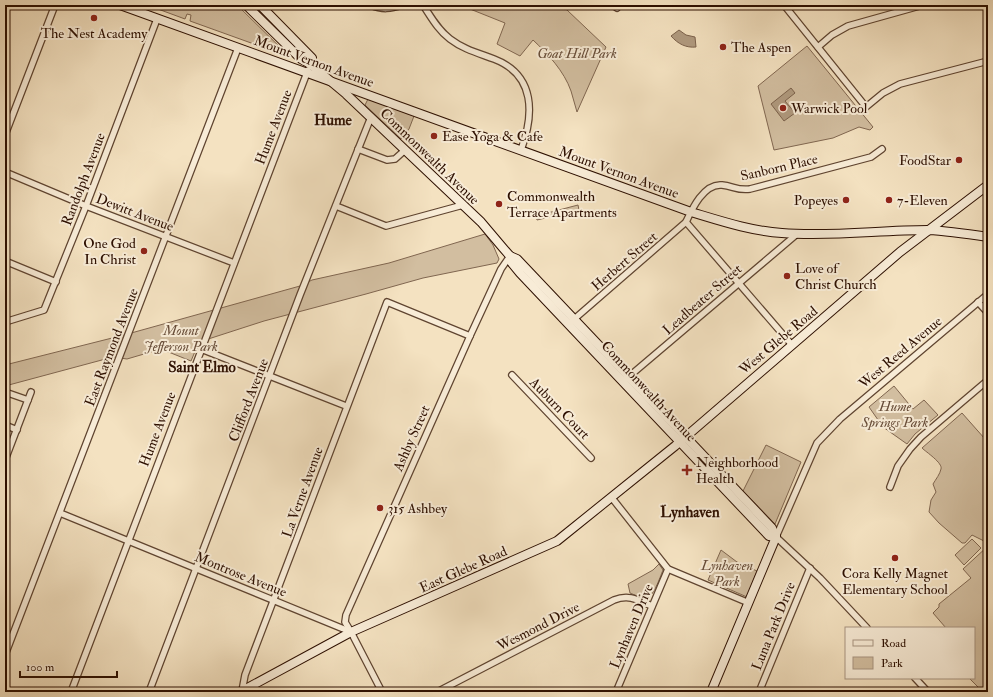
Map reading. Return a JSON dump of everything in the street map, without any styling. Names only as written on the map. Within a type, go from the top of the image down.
[{"type":"main road","name":"Mount Vernon Avenue","points":[[120,5],[691,212],[750,229],[797,234],[928,230],[988,237]]},
{"type":"main road","name":"Commonwealth Avenue","points":[[260,5],[312,58],[310,64]]},
{"type":"main road","name":"Commonwealth Avenue","points":[[250,6],[272,32],[301,59],[310,64],[334,83],[493,235],[510,256],[511,262],[520,273],[571,322],[626,379],[769,536],[776,537]]},
{"type":"main road","points":[[272,32],[279,25]]},
{"type":"main road","name":"West Glebe Road","points":[[682,439],[900,252],[988,185]]},
{"type":"main road","name":"East Glebe Road","points":[[241,691],[351,632],[549,545],[567,534],[682,439]]},
{"type":"main road","points":[[712,692],[776,537]]},
{"type":"street","points":[[5,135],[55,5]]},
{"type":"street","points":[[371,5],[382,9],[402,5]]},
{"type":"street","points":[[423,5],[439,28],[450,39],[469,51],[495,59],[504,64],[512,70],[523,83],[528,97],[530,115],[521,150]]},
{"type":"street","points":[[784,5],[866,108],[883,93],[900,84],[988,61]]},
{"type":"street","points":[[818,47],[848,26],[923,5]]},
{"type":"street","name":"Randolph Avenue","points":[[5,322],[44,310],[86,206],[157,19]]},
{"type":"street","name":"East Raymond Avenue","points":[[5,655],[238,48]]},
{"type":"street","name":"Hume Avenue","points":[[71,692],[127,541],[310,64]]},
{"type":"street","name":"Clifford Avenue","points":[[149,692],[197,569],[269,376],[371,117]]},
{"type":"street","points":[[358,149],[387,160],[395,159],[405,150]]},
{"type":"street","name":"Sanborn Place","points":[[691,212],[697,201],[716,186],[722,185],[744,190],[750,189],[871,157],[882,149]]},
{"type":"street","name":"Dewitt Avenue","points":[[5,172],[86,206],[234,263]]},
{"type":"street","points":[[336,206],[386,226],[463,205]]},
{"type":"street","name":"Herbert Street","points":[[571,322],[686,222],[691,212]]},
{"type":"street","points":[[686,222],[792,345]]},
{"type":"street","name":"Leadbeater Street","points":[[626,379],[797,234]]},
{"type":"street","name":"Ashby Street","points":[[351,632],[345,622],[346,616],[470,336],[501,268],[510,256]]},
{"type":"street","points":[[5,261],[56,282]]},
{"type":"street","name":"West Reed Avenue","points":[[776,537],[817,443],[840,419],[988,294]]},
{"type":"street","name":"La Verne Avenue","points":[[241,691],[245,676],[346,406],[387,302],[470,336]]},
{"type":"street","points":[[978,302],[988,313]]},
{"type":"street","points":[[201,349],[346,406]]},
{"type":"street","name":"Auburn Court","points":[[512,375],[591,458]]},
{"type":"street","points":[[890,487],[898,466],[910,449],[921,437],[988,380]]},
{"type":"street","points":[[5,392],[28,400]]},
{"type":"street","points":[[5,460],[32,392]]},
{"type":"street","points":[[5,425],[17,430]]},
{"type":"street","points":[[612,498],[668,569],[749,603]]},
{"type":"street","name":"Montrose Avenue","points":[[60,513],[351,632]]},
{"type":"street","name":"Commonwealth Avenue","points":[[776,537],[810,568],[867,627]]},
{"type":"street","name":"Luna Park Drive","points":[[759,692],[810,568]]},
{"type":"street","name":"Lynhaven Drive","points":[[616,692],[668,569]]},
{"type":"street","name":"Wesmond Drive","points":[[437,692],[614,600],[628,597],[652,606]]},
{"type":"street","points":[[351,632],[382,692]]},
{"type":"street","points":[[916,679],[928,692]]},
{"type":"green space","points":[[147,5],[237,5],[290,57],[190,21],[191,15],[187,14],[185,19]]},
{"type":"green space","name":"Goat Hill Park","points":[[468,5],[559,5],[567,10],[606,47],[577,112],[568,84],[555,63],[539,45],[533,40],[520,56],[497,44],[505,23],[470,9]]},
{"type":"green space","points":[[807,46],[873,127],[870,130],[859,127],[833,138],[774,150],[758,86]]},
{"type":"green space","points":[[368,99],[414,116],[409,129],[401,139],[365,105]]},
{"type":"green space","points":[[578,205],[579,210],[537,220],[536,216]]},
{"type":"green space","name":"Mount Jefferson Park","points":[[485,234],[493,245],[499,259],[497,263],[423,278],[264,321],[199,342],[191,361],[161,349],[127,359],[113,357],[5,386],[5,365],[124,335],[300,286],[312,280],[389,263]]},
{"type":"green space","name":"Hume Springs Park","points":[[894,386],[913,409],[924,400],[938,415],[915,434],[907,444],[883,427],[869,407]]},
{"type":"green space","points":[[962,413],[985,439],[988,440],[988,543],[972,535],[965,543],[962,543],[929,512],[931,500],[936,492],[933,484],[940,473],[941,467],[937,461],[922,448]]},
{"type":"green space","points":[[766,445],[801,462],[775,524],[743,491]]},
{"type":"green space","points":[[972,539],[981,548],[964,565],[955,555]]},
{"type":"green space","points":[[988,546],[988,692],[983,692],[970,679],[975,679],[975,627],[945,627],[933,613],[939,607],[939,604],[971,578],[963,569]]},
{"type":"green space","name":"Lynhaven Park","points":[[721,550],[737,562],[757,571],[747,597],[708,580]]},
{"type":"green space","points":[[659,564],[663,570],[656,587],[648,598],[645,599],[630,593],[628,584],[653,570]]},
{"type":"shaded area","points":[[679,30],[686,35],[695,37],[696,47],[682,45],[671,36]]},
{"type":"shaded area","name":"Warwick Pool","points":[[791,88],[795,93],[785,101],[795,113],[784,121],[771,104]]},
{"type":"place","name":"The Nest Academy","points":[[94,18]]},
{"type":"place","name":"The Aspen","points":[[723,47]]},
{"type":"place","name":"Warwick Pool","points":[[783,108]]},
{"type":"place","name":"Ease Yoga & Cafe","points":[[434,136]]},
{"type":"place","name":"FoodStar","points":[[959,160]]},
{"type":"place","name":"Popeyes","points":[[846,200]]},
{"type":"place","name":"7-Eleven","points":[[889,200]]},
{"type":"place","name":"Commonwealth Terrace Apartments","points":[[499,204]]},
{"type":"place","name":"One God In Christ","points":[[144,251]]},
{"type":"place","name":"Love of Christ Church","points":[[787,276]]},
{"type":"place","name":"Neighborhood Health","points":[[687,470]]},
{"type":"place","name":"315 Ashbey","points":[[380,508]]},
{"type":"place","name":"Cora Kelly Magnet Elementary School","points":[[895,558]]},
{"type":"district","name":"Hume","points":[[333,120]]},
{"type":"district","name":"Saint Elmo","points":[[202,367]]},
{"type":"district","name":"Lynhaven","points":[[690,512]]}]
